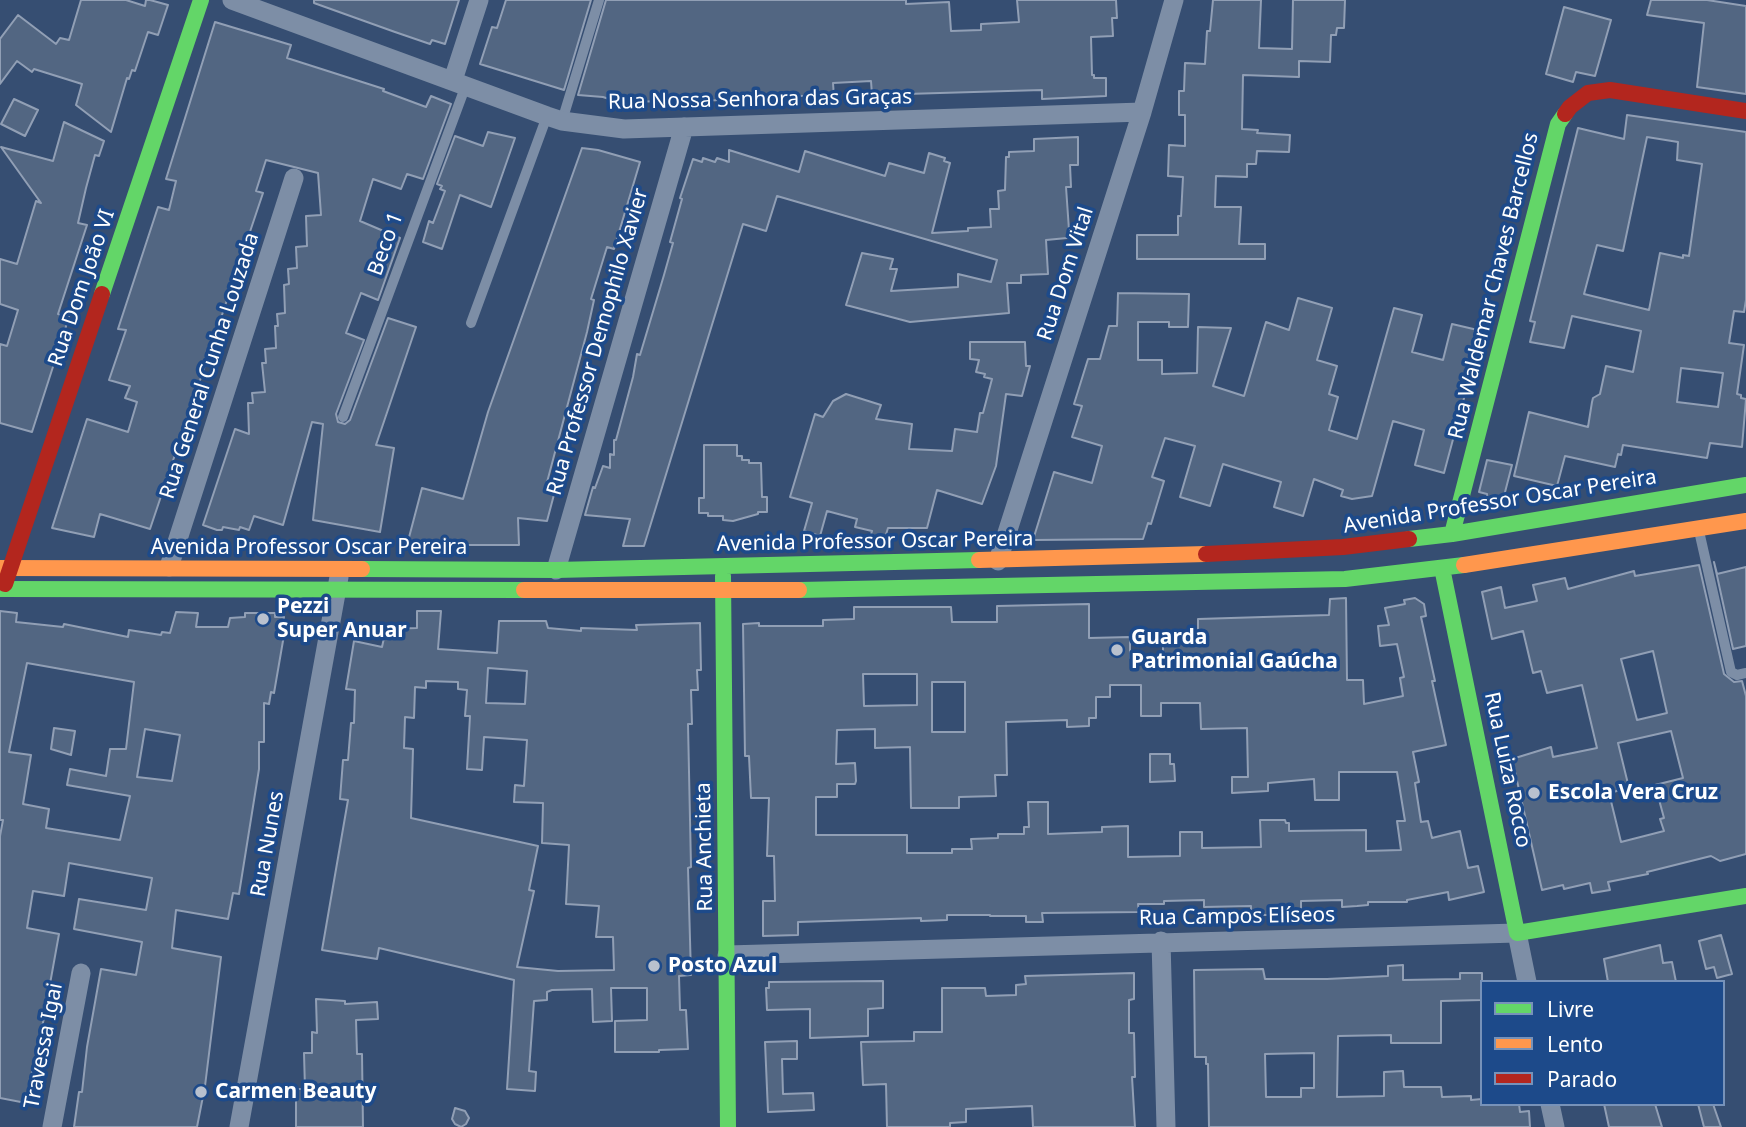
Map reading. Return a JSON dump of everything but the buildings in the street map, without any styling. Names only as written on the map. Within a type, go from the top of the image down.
[{"type":"main road","name":"Rua Dom João VI","points":[[2,589],[5,568],[201,0]]},
{"type":"main road","name":"Rua Waldemar Chaves Barcellos","points":[[1452,534],[1558,124],[1570,107],[1588,93],[1610,90],[1746,111]]},
{"type":"main road","name":"Avenida Professor Oscar Pereira","points":[[5,568],[556,570],[1250,553],[1343,547],[1452,534],[1746,485]]},
{"type":"main road","name":"Avenida Professor Oscar Pereira","points":[[2,589],[723,592],[1255,583],[1345,579],[1442,568],[1746,521]]},
{"type":"main road","name":"Rua Anchieta","points":[[723,567],[728,1127]]},
{"type":"main road","name":"Rua Luiza Rocco","points":[[1442,568],[1517,933]]},
{"type":"main road","name":"Rua Campos Elíseos","points":[[1517,933],[1746,896]]},
{"type":"street","name":"Rua Nossa Senhora das Graças","points":[[232,0],[555,118],[624,129],[1142,112]]},
{"type":"street","points":[[459,82],[479,0]]},
{"type":"street","name":"Rua Dom Vital","points":[[998,561],[1142,112],[1174,0]]},
{"type":"street","name":"Rua Professor Demophilo Xavier","points":[[556,570],[684,127]]},
{"type":"street","name":"Rua General Cunha Louzada","points":[[169,567],[294,178]]},
{"type":"street","name":"Rua Nunes","points":[[239,1127],[341,569]]},
{"type":"street","name":"Rua Campos Elíseos","points":[[727,955],[1517,933]]},
{"type":"street","name":"Rua Luiza Rocco","points":[[1517,933],[1527,980]]},
{"type":"street","points":[[1161,941],[1166,1127]]},
{"type":"street","name":"Travessa Igai","points":[[52,1127],[81,973]]},
{"type":"street","points":[[1550,1106],[1555,1127]]},
{"type":"lane","points":[[471,323],[555,118],[599,0]]},
{"type":"lane","name":"Beco 1","points":[[343,417],[459,82]]},
{"type":"lane","points":[[1698,528],[1731,673],[1746,673]]},
{"type":"traffic: fast","points":[[102,294],[201,0]]},
{"type":"traffic: fast","points":[[1452,534],[1558,124],[1565,114]]},
{"type":"traffic: fast","points":[[1409,539],[1746,485]]},
{"type":"traffic: fast","points":[[362,569],[556,570],[979,560]]},
{"type":"traffic: fast","points":[[799,590],[1345,579],[1464,565]]},
{"type":"traffic: fast","points":[[1442,568],[1517,933],[1746,896]]},
{"type":"traffic: fast","points":[[723,576],[728,1127]]},
{"type":"traffic: fast","points":[[0,589],[524,590]]},
{"type":"traffic: slow","points":[[1464,565],[1746,521]]},
{"type":"traffic: slow","points":[[979,560],[1206,554]]},
{"type":"traffic: slow","points":[[0,568],[362,569]]},
{"type":"traffic: slow","points":[[524,590],[799,590]]},
{"type":"traffic: jam","points":[[1565,114],[1588,93],[1610,90],[1746,111]]},
{"type":"traffic: jam","points":[[5,584],[102,294]]},
{"type":"traffic: jam","points":[[1206,554],[1343,547],[1409,539]]},
{"type":"place","name":"Pezzi Super Anuar","points":[[263,619]]},
{"type":"place","name":"Guarda Patrimonial Gaúcha","points":[[1117,650]]},
{"type":"place","name":"Escola Vera Cruz","points":[[1534,793]]},
{"type":"place","name":"Posto Azul","points":[[654,966]]},
{"type":"place","name":"Carmen Beauty","points":[[201,1092]]}]
